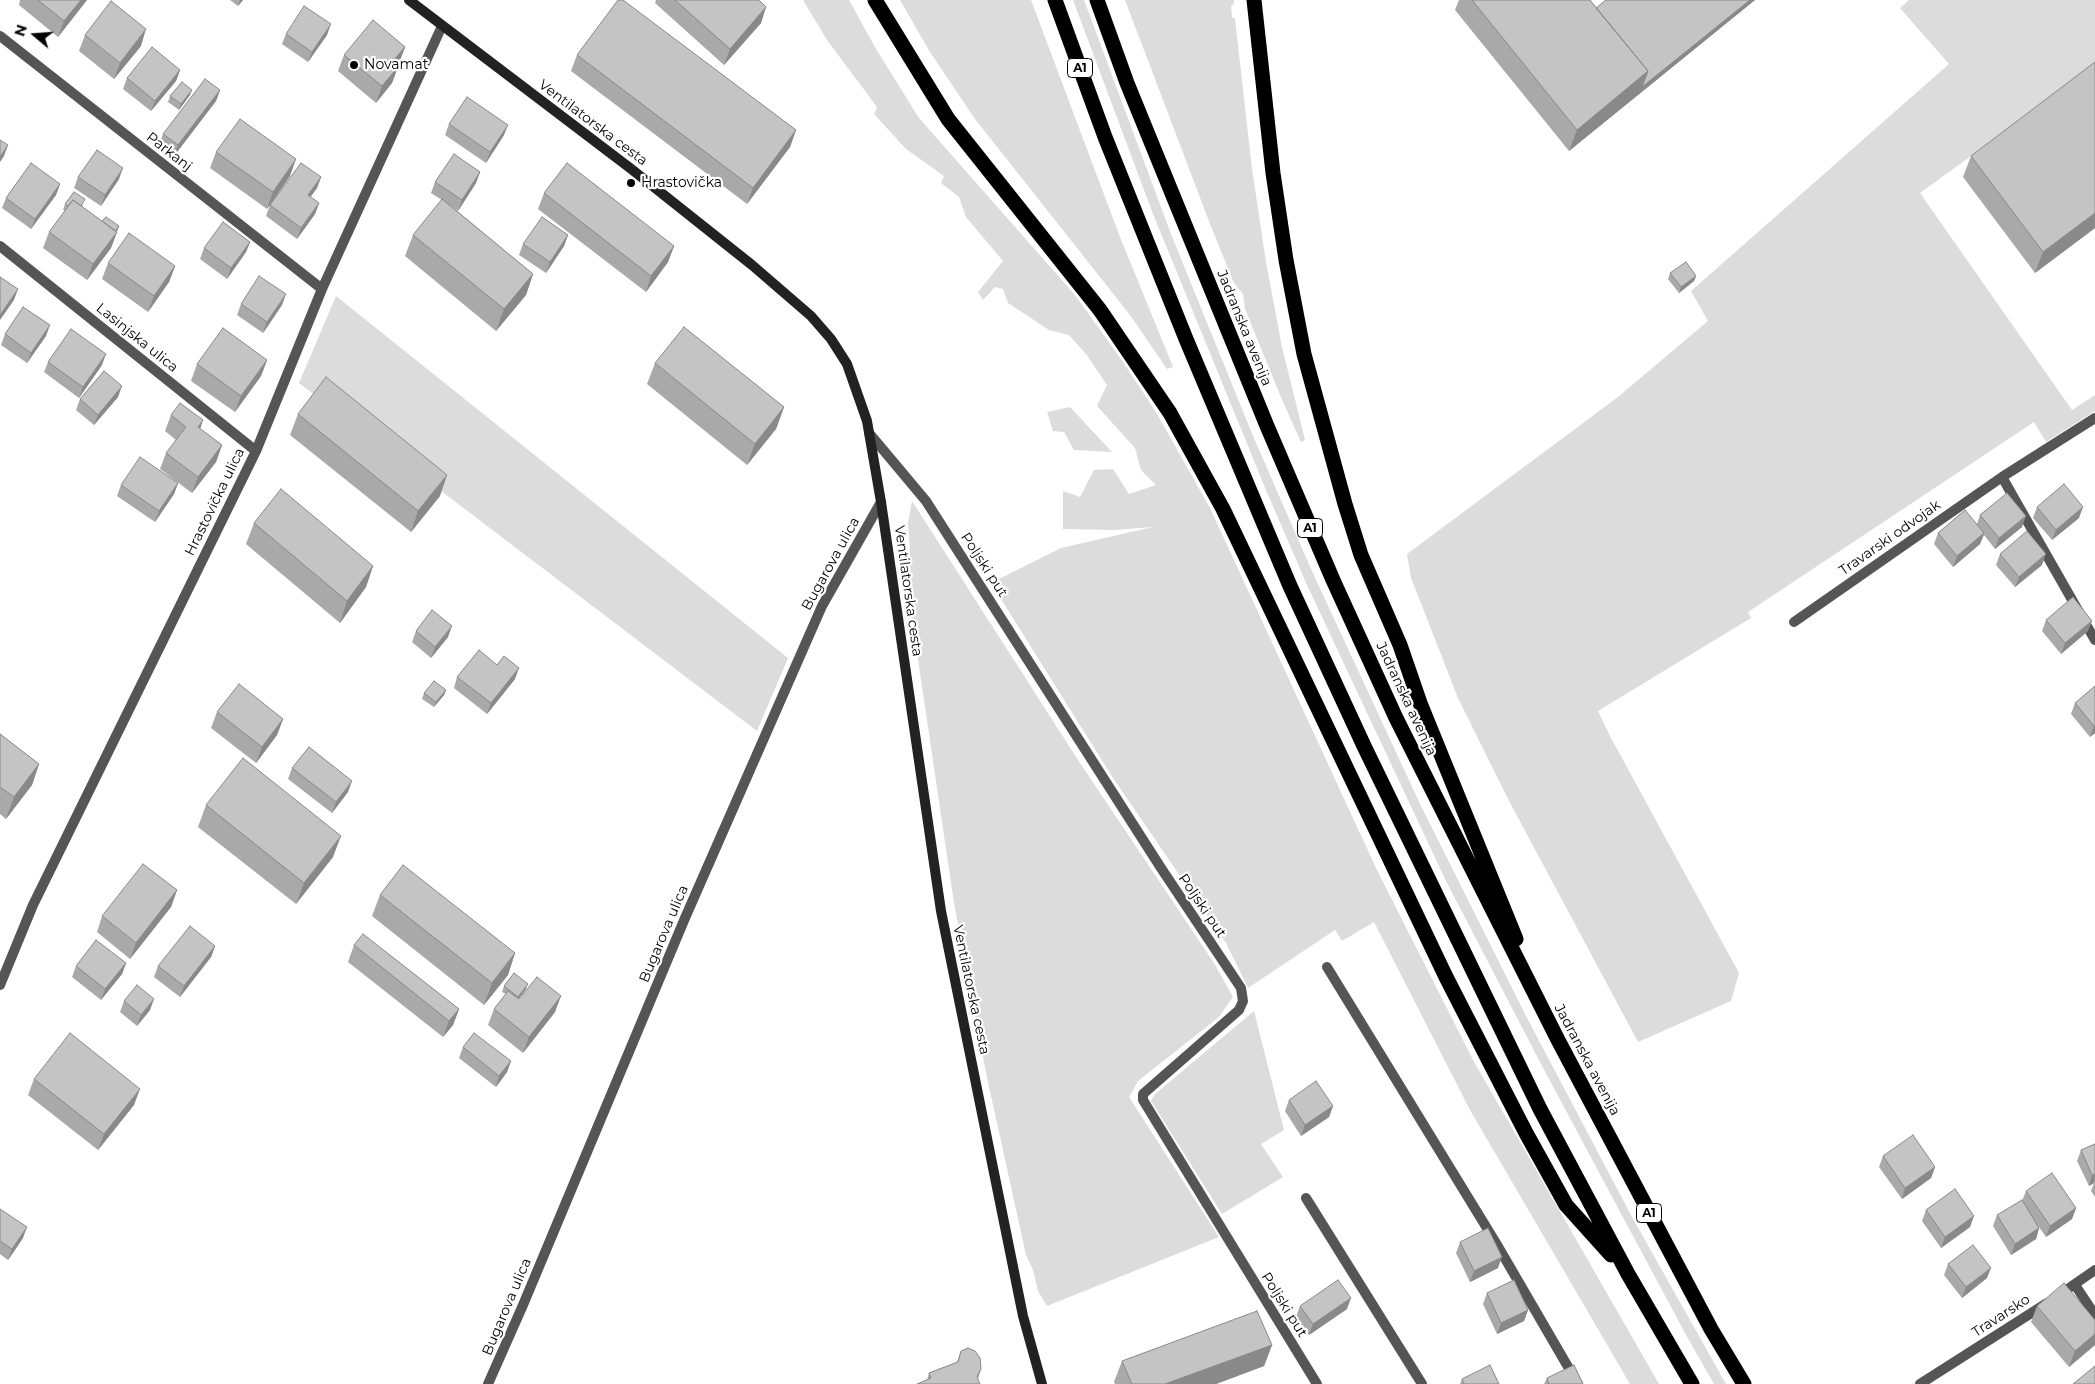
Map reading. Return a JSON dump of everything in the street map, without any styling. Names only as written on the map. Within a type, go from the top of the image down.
[{"type":"highway","points":[[875,0],[948,119],[1100,310],[1170,413],[1223,509],[1446,977],[1526,1133],[1566,1205],[1628,1274]]},
{"type":"highway","name":"A1","points":[[1055,0],[1105,137],[1186,340],[1290,586],[1364,746],[1540,1109],[1628,1274],[1692,1384]]},
{"type":"highway","name":"Jadranska avenija","points":[[1097,0],[1141,118],[1267,426],[1333,580],[1396,718],[1558,1040],[1706,1320],[1744,1384]]},
{"type":"highway","points":[[1254,0],[1272,173],[1286,260],[1304,354],[1345,504],[1361,555],[1400,645],[1420,703],[1558,1040]]},
{"type":"main road","name":"Ventilatorska cesta","points":[[409,0],[638,174],[752,266],[811,316],[831,339],[847,364],[867,421],[881,502],[941,911],[1024,1316],[1042,1384]]},
{"type":"street","name":"Hrastovička ulica","points":[[0,984],[33,905],[256,451],[322,289],[442,26]]},
{"type":"street","name":"Parkanj","points":[[0,36],[322,289]]},
{"type":"street","name":"Lasinjska ulica","points":[[0,246],[256,451]]},
{"type":"street","name":"Travarski odvojak","points":[[1794,622],[2002,477],[2095,418]]},
{"type":"street","name":"Poljski put","points":[[869,433],[926,501],[1161,868],[1241,988],[1243,1001],[1239,1010],[1143,1094],[1143,1100],[1316,1384]]},
{"type":"street","points":[[2002,477],[2095,640]]},
{"type":"street","name":"Bugarova ulica","points":[[488,1384],[685,918],[818,614],[881,502]]},
{"type":"street","points":[[1327,967],[1496,1243],[1578,1384]]},
{"type":"street","points":[[1306,1198],[1422,1384]]},
{"type":"street","name":"Travarsko","points":[[1920,1384],[2075,1285],[2095,1270]]},
{"type":"street","points":[[2075,1285],[2095,1315]]},
{"type":"shaded area","points":[[803,0],[849,0],[876,49],[919,118],[1075,295],[1156,412],[1210,508],[1376,868],[1473,1060],[1659,1384],[1630,1384],[1470,1110],[1374,922],[1342,941],[1335,930],[1248,988],[1226,943],[1113,778],[991,583],[1061,548],[1153,527],[1115,530],[1063,529],[1063,491],[1080,497],[1094,470],[1113,469],[1129,494],[1156,485],[1141,470],[1135,448],[1097,406],[1107,385],[1086,354],[1069,335],[1049,330],[1008,303],[1003,289],[995,287],[983,300],[978,292],[1003,261],[966,217],[959,197],[941,183],[944,176],[906,149],[874,114],[877,107],[827,40]]},
{"type":"shaded area","points":[[900,0],[1031,0],[1120,237],[1173,367],[1167,369],[1130,315],[975,119],[930,52]]},
{"type":"shaded area","points":[[1073,0],[1084,0],[1171,234],[1253,436],[1311,569],[1421,806],[1526,1016],[1632,1217],[1726,1384],[1714,1384],[1686,1335],[1541,1064],[1446,881],[1307,585],[1266,490],[1153,214]]},
{"type":"shaded area","points":[[1125,0],[1234,0],[1234,4],[1231,6],[1232,17],[1235,19],[1252,169],[1266,262],[1282,347],[1305,440],[1301,442],[1245,309],[1243,294],[1234,283],[1210,224]]},
{"type":"shaded area","points":[[1909,0],[2095,0],[2095,66],[1920,193],[2072,410],[2095,395],[2095,411],[2046,442],[2034,422],[1748,612],[1751,618],[1598,711],[1739,973],[1731,1001],[1638,1042],[1507,797],[1458,698],[1411,578],[1407,554],[1618,397],[1708,321],[1691,291],[1949,64],[1900,8]]},
{"type":"shaded area","points":[[336,296],[788,658],[757,731],[299,383]]},
{"type":"shaded area","points":[[1070,407],[1112,452],[1074,450],[1064,432],[1053,431],[1047,412]]},
{"type":"shaded area","points":[[912,501],[1078,760],[1214,963],[1233,997],[1219,1017],[1138,1081],[1129,1097],[1219,1237],[1047,1306],[1038,1291],[1033,1270],[1026,1255],[986,1073],[954,903],[912,619],[908,575],[910,551],[908,523]]},
{"type":"shaded area","points":[[1254,1011],[1284,1130],[1261,1144],[1283,1177],[1222,1214],[1151,1101],[1155,1094]]},
{"type":"building","points":[[38,0],[81,0],[64,21]]},
{"type":"building","points":[[618,0],[623,0],[796,130],[753,188],[577,55]]},
{"type":"building","points":[[675,0],[759,0],[766,7],[730,49]]},
{"type":"building","points":[[1472,0],[1590,0],[1648,71],[1577,130]]},
{"type":"building","points":[[1606,0],[1750,0],[1642,87],[1648,71],[1596,8]]},
{"type":"building","points":[[111,1],[146,29],[120,63],[85,35]]},
{"type":"building","points":[[304,6],[331,24],[312,52],[286,34]]},
{"type":"building","points":[[373,20],[405,47],[392,62],[398,67],[382,86],[344,55]]},
{"type":"building","points":[[152,47],[180,70],[155,101],[127,78]]},
{"type":"building","points":[[2095,62],[2095,213],[2043,252],[1971,156]]},
{"type":"building","points":[[205,79],[220,90],[178,145],[163,134]]},
{"type":"building","points":[[182,82],[192,90],[181,104],[170,96]]},
{"type":"building","points":[[467,97],[508,125],[490,152],[449,124]]},
{"type":"building","points":[[240,119],[296,159],[273,192],[216,152]]},
{"type":"building","points":[[0,140],[8,145],[0,157]]},
{"type":"building","points":[[97,150],[123,168],[105,195],[78,177]]},
{"type":"building","points":[[454,154],[480,172],[462,200],[435,182]]},
{"type":"building","points":[[31,163],[60,184],[35,219],[6,198]]},
{"type":"building","points":[[301,163],[321,177],[308,195],[319,203],[301,228],[270,205]]},
{"type":"building","points":[[567,163],[674,246],[651,276],[544,193]]},
{"type":"building","points":[[74,192],[85,199],[81,206],[73,200],[68,206],[65,204]]},
{"type":"building","points":[[442,199],[533,274],[504,309],[413,235]]},
{"type":"building","points":[[73,200],[117,232],[93,264],[49,232]]},
{"type":"building","points":[[106,217],[119,226],[115,231],[102,221]]},
{"type":"building","points":[[542,217],[568,235],[550,262],[523,244]]},
{"type":"building","points":[[223,222],[250,242],[231,268],[204,248]]},
{"type":"building","points":[[129,233],[175,266],[154,296],[108,263]]},
{"type":"building","points":[[1686,262],[1696,276],[1681,287],[1670,273]]},
{"type":"building","points":[[259,276],[286,294],[267,322],[241,304]]},
{"type":"building","points":[[0,277],[18,289],[0,315]]},
{"type":"building","points":[[23,307],[50,325],[31,353],[5,334]]},
{"type":"building","points":[[684,327],[784,407],[755,444],[655,363]]},
{"type":"building","points":[[223,328],[267,360],[241,396],[197,364]]},
{"type":"building","points":[[71,329],[106,354],[83,387],[48,362]]},
{"type":"building","points":[[104,371],[122,386],[98,415],[80,399]]},
{"type":"building","points":[[326,377],[447,475],[418,511],[298,414]]},
{"type":"building","points":[[180,403],[203,420],[198,427],[222,445],[198,477],[166,453],[186,427],[171,415]]},
{"type":"building","points":[[140,457],[178,483],[159,511],[121,485]]},
{"type":"building","points":[[2064,484],[2083,507],[2056,530],[2037,507]]},
{"type":"building","points":[[281,489],[373,566],[347,601],[254,523]]},
{"type":"building","points":[[2007,493],[2026,516],[1999,538],[1980,515]]},
{"type":"building","points":[[1965,510],[1984,533],[1957,556],[1938,533]]},
{"type":"building","points":[[2027,531],[2046,554],[2019,577],[2000,554]]},
{"type":"building","points":[[2073,597],[2092,621],[2065,643],[2046,620]]},
{"type":"building","points":[[432,610],[452,626],[435,647],[416,631]]},
{"type":"building","points":[[479,650],[497,665],[504,656],[519,668],[491,703],[457,677]]},
{"type":"building","points":[[434,681],[446,690],[436,702],[424,693]]},
{"type":"building","points":[[239,684],[283,719],[262,747],[217,712]]},
{"type":"building","points":[[2095,686],[2095,725],[2094,726],[2075,703]]},
{"type":"building","points":[[0,734],[39,764],[14,797],[0,787]]},
{"type":"building","points":[[309,747],[352,781],[336,802],[292,768]]},
{"type":"building","points":[[243,758],[341,836],[304,883],[206,805]]},
{"type":"building","points":[[143,864],[177,890],[136,943],[102,916]]},
{"type":"building","points":[[403,865],[515,953],[492,983],[380,895]]},
{"type":"building","points":[[190,926],[215,946],[184,986],[158,966]]},
{"type":"building","points":[[363,934],[459,1009],[449,1021],[354,945]]},
{"type":"building","points":[[96,940],[126,963],[105,989],[76,966]]},
{"type":"building","points":[[514,973],[528,984],[518,997],[504,986]]},
{"type":"building","points":[[537,977],[561,996],[529,1037],[494,1009],[508,991],[519,999]]},
{"type":"building","points":[[137,985],[154,999],[141,1015],[124,1001]]},
{"type":"building","points":[[70,1033],[140,1089],[104,1134],[34,1079]]},
{"type":"building","points":[[474,1033],[511,1061],[499,1076],[463,1047]]},
{"type":"building","points":[[1316,1081],[1333,1106],[1305,1125],[1289,1100]]},
{"type":"building","points":[[1913,1135],[1935,1167],[1905,1188],[1883,1156]]},
{"type":"building","points":[[2095,1144],[2095,1174],[2092,1175],[2081,1150]]},
{"type":"building","points":[[2052,1173],[2076,1208],[2050,1226],[2026,1191]]},
{"type":"building","points":[[1955,1189],[1974,1216],[1945,1237],[1926,1210]]},
{"type":"building","points":[[2022,1200],[2039,1228],[2015,1244],[1997,1215]]},
{"type":"building","points":[[0,1209],[27,1227],[12,1249],[0,1241]]},
{"type":"building","points":[[1488,1228],[1502,1257],[1474,1271],[1460,1242]]},
{"type":"building","points":[[1973,1245],[1991,1268],[1966,1287],[1948,1264]]},
{"type":"building","points":[[1338,1280],[1351,1298],[1313,1324],[1300,1306]]},
{"type":"building","points":[[1514,1280],[1528,1310],[1501,1323],[1487,1293]]},
{"type":"building","points":[[2064,1283],[2095,1320],[2095,1334],[2075,1351],[2037,1306]]},
{"type":"building","points":[[1257,1311],[1272,1345],[1165,1384],[1132,1384],[1122,1361]]},
{"type":"building","points":[[968,1348],[975,1351],[980,1358],[981,1369],[977,1377],[980,1384],[917,1384],[931,1378],[929,1373],[958,1362],[961,1351]]},
{"type":"building","points":[[1490,1365],[1499,1384],[1464,1384],[1462,1379]]},
{"type":"building","points":[[1574,1365],[1583,1384],[1549,1384],[1547,1378]]},
{"type":"building","points":[[2095,1366],[2095,1384],[2073,1384]]},
{"type":"place","name":"Novamat","points":[[354,65]]},
{"type":"place","name":"Hrastovička","points":[[631,183]]}]
